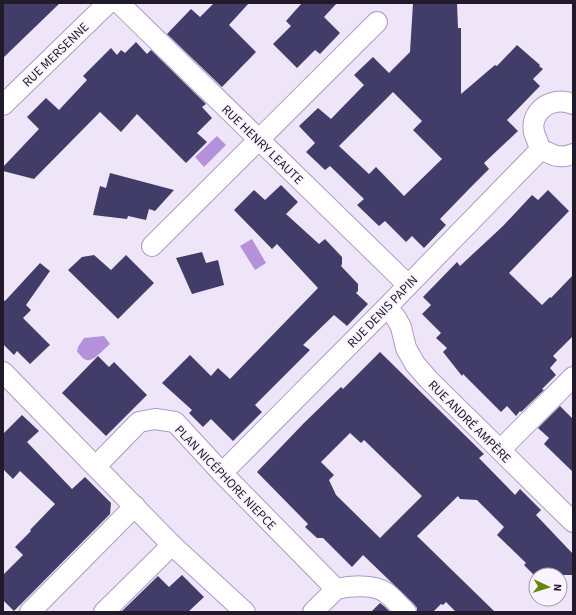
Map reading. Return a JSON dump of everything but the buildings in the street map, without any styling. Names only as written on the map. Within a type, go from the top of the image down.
[{"type":"street","name":"RUE MERSENNE","points":[[3,105],[108,3]]},
{"type":"street","name":"RUE HENRY LEAUTE","points":[[120,3],[258,140],[408,285]]},
{"type":"street","points":[[152,246],[377,22]]},
{"type":"street","points":[[573,104],[567,101],[552,102],[540,110],[534,122],[533,133],[541,149],[555,156],[566,157],[573,154]]},
{"type":"street","name":"RUE DENIS PAPIN","points":[[222,473],[541,149]]},
{"type":"street","name":"RUE ANDRÉ AMPÈRE","points":[[387,307],[401,327],[406,348],[415,364],[429,380],[573,522]]},
{"type":"street","points":[[3,372],[172,545],[246,612]]},
{"type":"street","points":[[500,450],[573,377]]},
{"type":"street","name":"PLAN NICÉPHORE NIEPCE","points":[[96,466],[139,422],[155,419],[175,422],[222,473],[336,589]]},
{"type":"street","points":[[30,612],[135,506]]},
{"type":"street","points":[[104,612],[172,545]]},
{"type":"street","points":[[313,612],[336,589],[348,587],[376,588],[384,591],[406,612]]},
{"type":"shaded area","points":[[217,136],[226,145],[204,167],[195,157]]},
{"type":"shaded area","points":[[252,239],[266,263],[255,270],[240,246]]},
{"type":"shaded area","points":[[104,336],[110,344],[92,359],[86,360],[77,352],[78,347],[84,338]]}]
